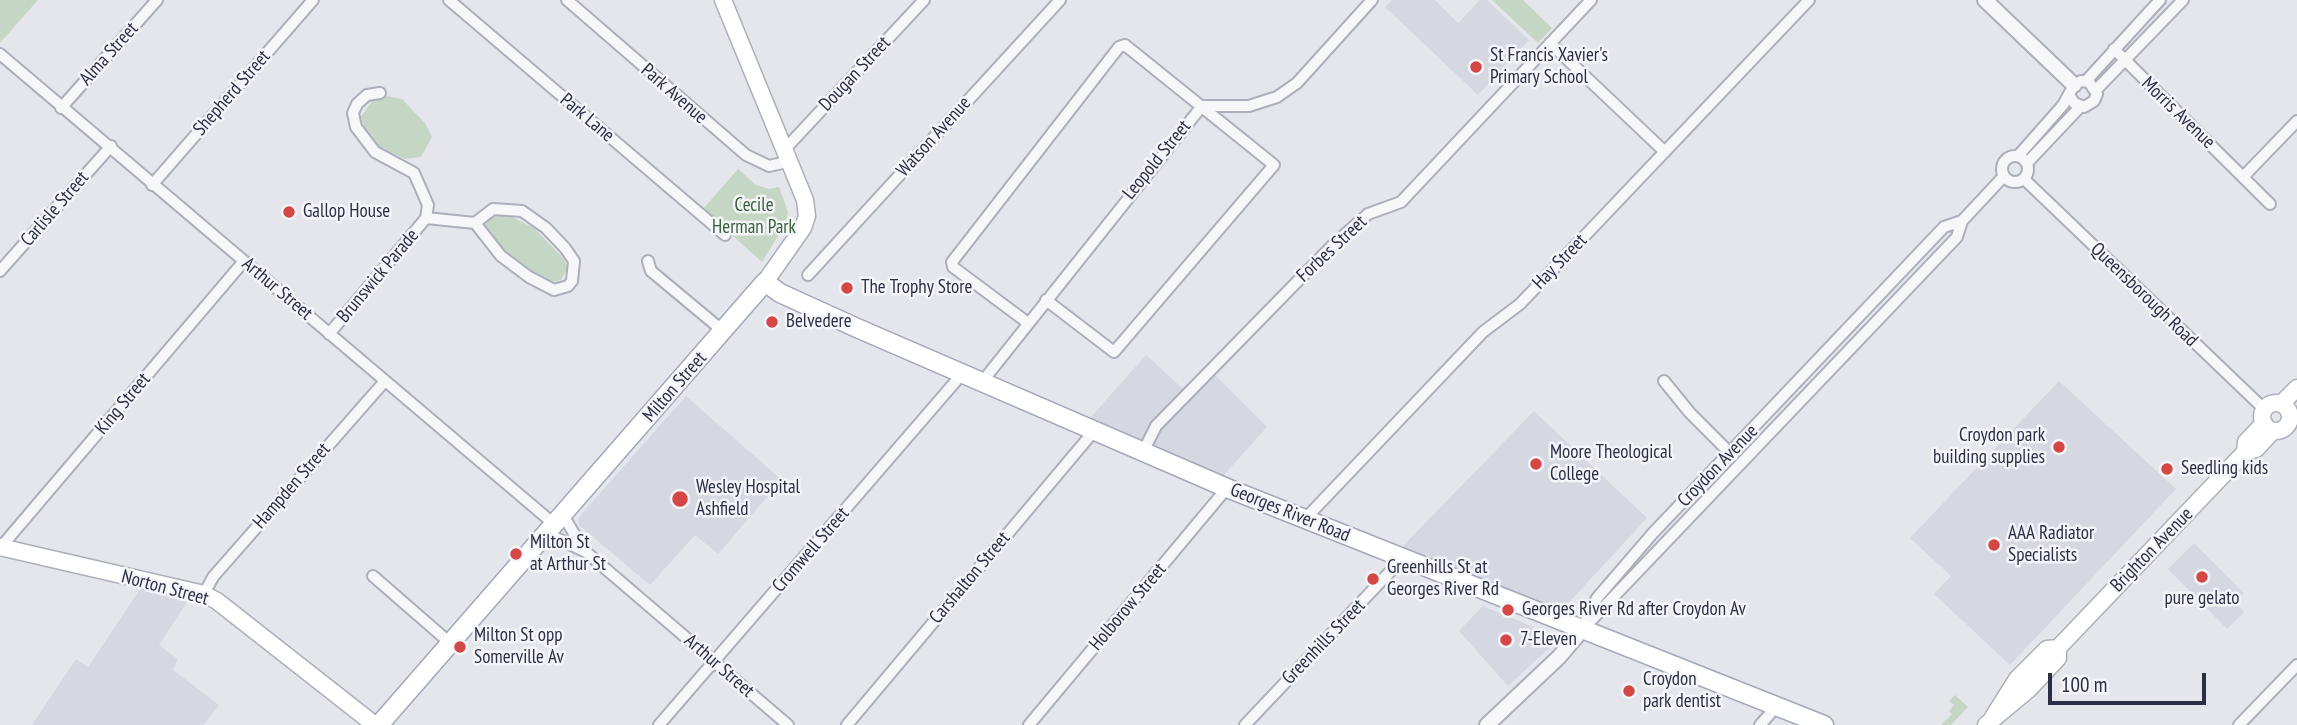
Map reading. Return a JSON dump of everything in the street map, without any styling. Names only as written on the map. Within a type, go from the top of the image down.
[{"type":"main road","name":"Milton Street","points":[[377,725],[723,331],[795,242],[807,216],[805,200],[789,155],[723,0]]},
{"type":"main road","name":"Georges River Road","points":[[765,282],[780,293],[1227,488],[1824,725]]},
{"type":"main road","points":[[2267,421],[2270,404],[2290,409],[2297,388]]},
{"type":"main road","name":"Brighton Avenue","points":[[1990,721],[2017,679],[2047,649],[2058,648],[2245,452],[2256,449],[2267,421],[2286,427],[2290,409]]},
{"type":"main road","name":"Norton Street","points":[[0,547],[204,594],[217,601],[377,725]]},
{"type":"street","name":"Alma Street","points":[[61,108],[157,0]]},
{"type":"street","name":"Shepherd Street","points":[[152,185],[313,0]]},
{"type":"street","name":"Park Lane","points":[[449,0],[725,235]]},
{"type":"street","name":"Park Avenue","points":[[567,0],[746,155],[769,166],[789,155]]},
{"type":"street","name":"Dougan Street","points":[[789,155],[924,0]]},
{"type":"street","name":"Watson Avenue","points":[[808,275],[1060,0]]},
{"type":"street","name":"Leopold Street","points":[[982,382],[1202,107],[1249,106],[1277,97],[1297,83],[1372,0]]},
{"type":"street","name":"Forbes Street","points":[[1143,452],[1156,426],[1324,254],[1368,214],[1401,202],[1591,0]]},
{"type":"street","name":"Hay Street","points":[[1305,519],[1483,332],[1520,304],[1809,0]]},
{"type":"street","points":[[1985,0],[2077,87],[2096,90]]},
{"type":"street","points":[[2023,160],[2077,87],[2160,0]]},
{"type":"street","points":[[2023,160],[2029,170],[2024,179],[2013,183],[2004,176],[2004,162],[2023,160],[2080,107],[2094,101],[2096,90],[2183,0]]},
{"type":"street","points":[[1550,43],[1665,152]]},
{"type":"street","points":[[1028,323],[953,267],[952,262],[1119,47],[1125,45],[1274,165],[1114,352],[1046,300]]},
{"type":"street","name":"Morris Avenue","points":[[2114,49],[2270,204]]},
{"type":"street","name":"Arthur Street","points":[[0,54],[586,552]]},
{"type":"street","points":[[2077,87],[2080,107]]},
{"type":"street","name":"Brunswick Parade","points":[[329,334],[426,218],[428,205],[414,173],[375,152],[356,127],[353,113],[357,104],[367,95],[380,93]]},
{"type":"street","points":[[2244,176],[2297,121]]},
{"type":"street","name":"Carlisle Street","points":[[0,271],[111,146]]},
{"type":"street","name":"Croydon Avenue","points":[[1487,725],[1559,657],[1957,237],[1962,221],[2004,176]]},
{"type":"street","name":"Queensborough Road","points":[[2024,179],[2267,421]]},
{"type":"street","points":[[502,207],[522,211],[534,218],[556,238],[574,261],[572,281],[568,286],[554,290],[528,277],[500,256],[475,223],[493,209],[502,207]]},
{"type":"street","name":"Brunswick Parade","points":[[426,218],[475,223]]},
{"type":"street","name":"Croydon Avenue","points":[[1583,630],[1597,598],[1653,533],[1944,227],[1962,221]]},
{"type":"street","name":"King Street","points":[[0,547],[244,261]]},
{"type":"street","points":[[648,261],[651,271],[723,331]]},
{"type":"street","points":[[1866,312],[1875,321]]},
{"type":"street","name":"Cromwell Street","points":[[659,725],[962,374]]},
{"type":"street","name":"Hampden Street","points":[[204,594],[213,577],[385,381]]},
{"type":"street","points":[[1664,381],[1690,413],[1741,462]]},
{"type":"street","name":"Carshalton Street","points":[[847,725],[1094,431]]},
{"type":"street","name":"Holborow Street","points":[[1029,725],[1227,488]]},
{"type":"street","name":"Arthur Street","points":[[554,524],[788,725]]},
{"type":"street","name":"Greenhills Street","points":[[1245,725],[1403,558]]},
{"type":"street","points":[[373,576],[450,643]]},
{"type":"street","points":[[2239,725],[2297,665]]},
{"type":"street","points":[[1760,725],[1777,706]]},
{"type":"shaded area","name":"St Francis Xavier's Primary School","points":[[1392,0],[1435,0],[1458,23],[1480,0],[1487,0],[1529,40],[1478,95],[1385,7]]},
{"type":"shaded area","points":[[1146,355],[1182,388],[1214,374],[1267,427],[1223,476],[1090,418]]},
{"type":"shaded area","points":[[2059,381],[2176,489],[2010,665],[1934,594],[1951,576],[1910,538]]},
{"type":"shaded area","name":"Wesley Hospital Ashfield","points":[[686,396],[782,480],[718,554],[695,535],[650,585],[579,525],[578,518]]},
{"type":"shaded area","name":"Moore Theological College","points":[[1534,411],[1647,518],[1561,611],[1401,548]]},
{"type":"shaded area","points":[[2194,543],[2244,593],[2235,602],[2244,612],[2227,629],[2168,569]]},
{"type":"shaded area","points":[[140,589],[187,602],[159,645],[178,659],[173,670],[219,705],[203,725],[32,725],[76,659],[88,667]]},
{"type":"shaded area","points":[[1483,606],[1557,637],[1557,641],[1508,686],[1459,631]]},
{"type":"green space","points":[[0,0],[38,0],[0,43]]},
{"type":"green space","points":[[1492,0],[1523,0],[1552,28],[1538,43]]},
{"type":"green space","points":[[377,94],[402,99],[425,123],[432,137],[421,157],[405,159],[382,149],[367,134],[361,117]]},
{"type":"green space","name":"Cecile Herman Park","points":[[738,169],[756,185],[769,189],[779,187],[788,212],[786,223],[762,262],[703,209]]},
{"type":"green space","points":[[506,214],[534,228],[563,258],[568,267],[561,280],[547,283],[503,253],[488,234],[485,225],[492,216]]},
{"type":"green space","points":[[1955,695],[1968,707],[1951,725],[1941,725],[1952,714],[1949,711],[1954,705],[1949,701]]},
{"type":"place","name":"St Francis Xavier's Primary School","points":[[1476,67]]},
{"type":"place","name":"Gallop House","points":[[289,212]]},
{"type":"place","name":"The Trophy Store","points":[[847,288]]},
{"type":"place","name":"Belvedere","points":[[772,322]]},
{"type":"place","name":"Croydon park building supplies","points":[[2059,447]]},
{"type":"place","name":"Moore Theological College","points":[[1536,464]]},
{"type":"place","name":"Seedling kids","points":[[2167,469]]},
{"type":"place","name":"Wesley Hospital Ashfield","points":[[680,499]]},
{"type":"place","name":"AAA Radiator Specialists","points":[[1994,545]]},
{"type":"place","name":"Milton St at Arthur St","points":[[516,554]]},
{"type":"place","name":"pure gelato","points":[[2202,577]]},
{"type":"place","name":"Greenhills St at Georges River Rd","points":[[1373,579]]},
{"type":"place","name":"Georges River Rd after Croydon Av","points":[[1508,610]]},
{"type":"place","name":"7-Eleven","points":[[1506,640]]},
{"type":"place","name":"Milton St opp Somerville Av","points":[[460,647]]},
{"type":"place","name":"Croydon park dentist","points":[[1629,691]]}]
